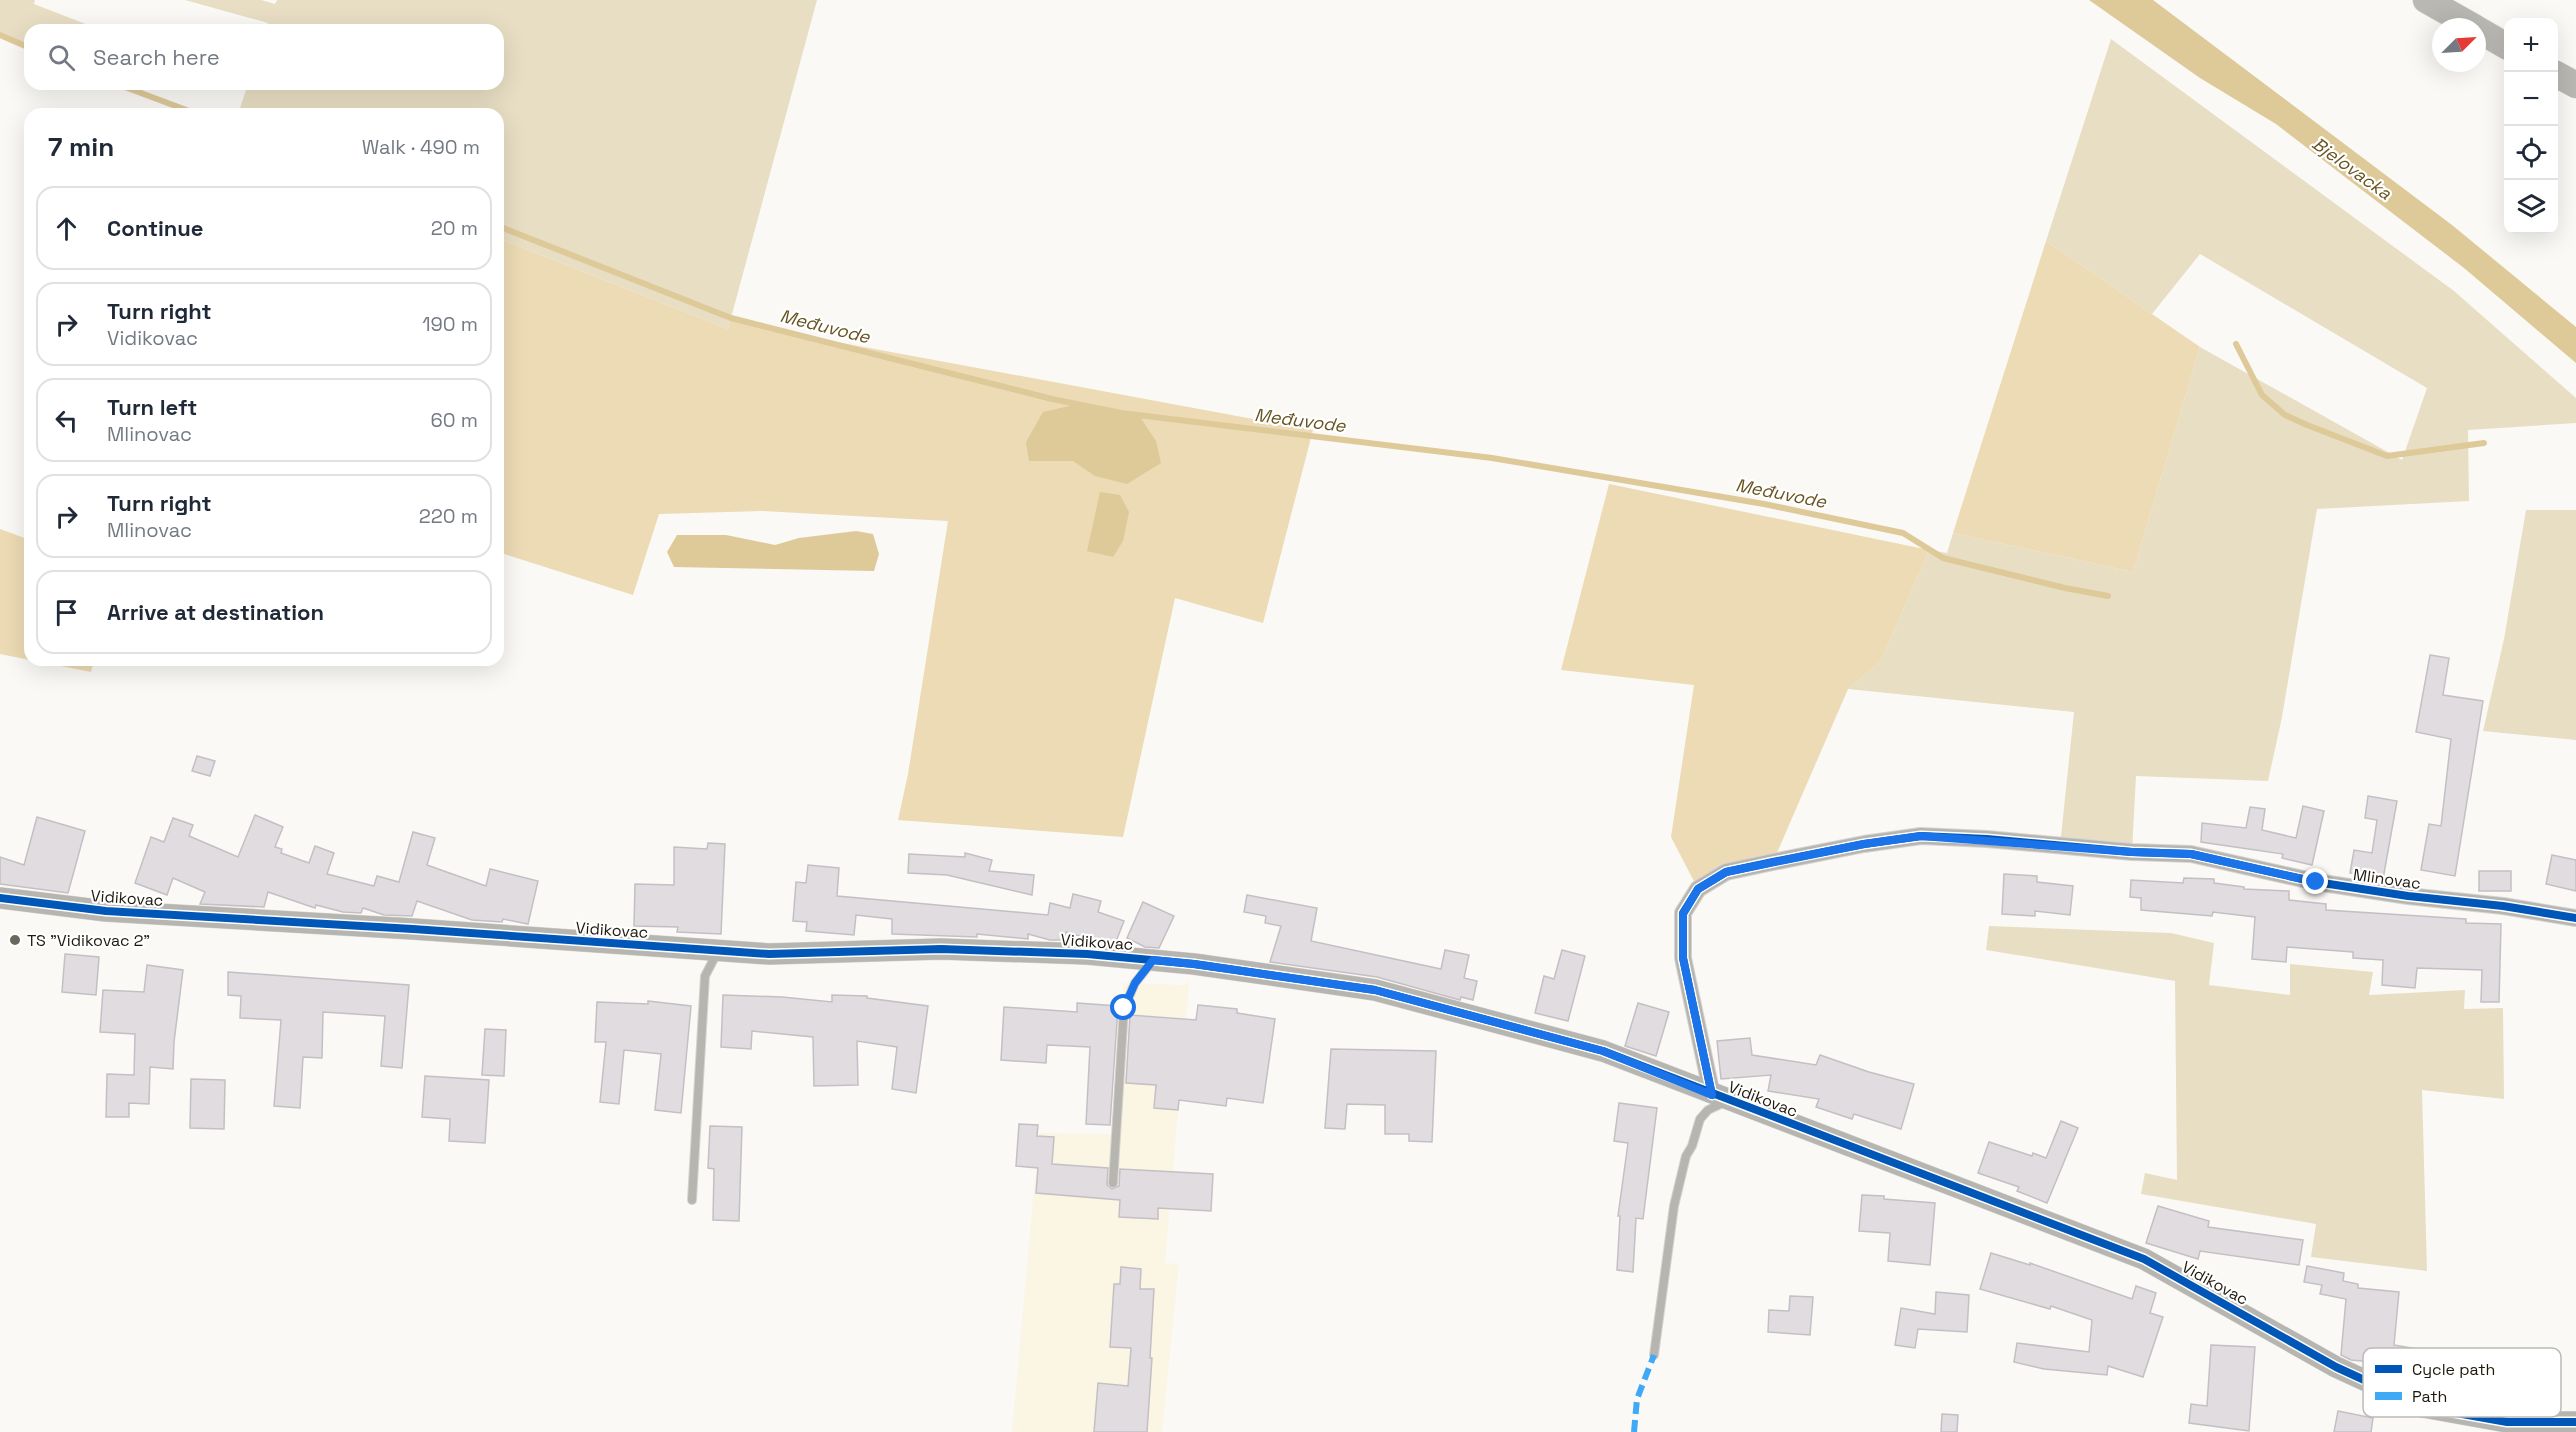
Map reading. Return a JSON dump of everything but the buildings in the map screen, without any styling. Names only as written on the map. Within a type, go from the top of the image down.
[{"type":"main road","points":[[2426,0],[2458,18]]},
{"type":"main road","points":[[2486,34],[2504,45]]},
{"type":"main road","points":[[2558,76],[2576,86]]},
{"type":"street","name":"Mlinovac","points":[[1720,1097],[1683,958],[1683,914],[1698,889],[1726,872],[1864,844],[1921,836],[2132,852],[2191,854],[2316,882],[2408,896],[2503,906],[2576,918]]},
{"type":"street","name":"Vidikovac","points":[[0,898],[106,911],[769,954],[941,949],[1087,954],[1194,964],[1375,990],[1603,1051],[2144,1259],[2336,1367],[2363,1379]]},
{"type":"street","name":"Vidikovac","points":[[2479,1417],[2507,1422],[2576,1422]]},
{"type":"lane","points":[[692,1200],[705,976],[718,951]]},
{"type":"lane","points":[[1113,1183],[1124,1008],[1135,983],[1153,960]]},
{"type":"lane","points":[[1654,1355],[1674,1206],[1686,1156],[1692,1146],[1700,1119],[1720,1097]]},
{"type":"shaded area","points":[[0,0],[35,0],[34,4],[86,24],[24,24],[24,45],[0,35]]},
{"type":"shaded area","points":[[185,0],[261,0],[275,4],[277,0],[817,0],[728,329],[504,240],[504,108],[240,108],[246,90],[504,90],[504,24],[268,23]]},
{"type":"shaded area","points":[[2111,39],[2454,291],[2576,398],[2576,423],[2468,430],[2469,501],[2317,509],[2282,717],[2268,781],[2136,776],[2132,852],[2060,846],[2074,712],[1848,689],[1881,661],[1929,550],[1947,553],[1953,533],[2133,572],[2200,347],[2402,460],[2427,388],[2200,254],[2152,314],[2046,241]]},
{"type":"shaded area","points":[[504,240],[728,329],[731,318],[826,340],[1313,430],[1263,623],[1175,598],[1123,837],[898,820],[908,774],[948,521],[762,511],[659,514],[633,595],[504,554]]},
{"type":"shaded area","points":[[2046,241],[2200,347],[2133,572],[1953,533]]},
{"type":"shaded area","points":[[1609,484],[1929,550],[1881,661],[1848,689],[1773,862],[1698,889],[1671,837],[1694,685],[1561,670]]},
{"type":"shaded area","points":[[2526,510],[2576,510],[2576,740],[2483,731],[2504,639]]},
{"type":"shaded area","points":[[0,529],[24,538],[24,659],[0,654]]},
{"type":"shaded area","points":[[61,666],[92,666],[91,672]]},
{"type":"shaded area","points":[[1989,926],[2171,933],[2214,943],[2209,985],[2290,995],[2290,964],[2373,972],[2369,995],[2465,990],[2464,1009],[2503,1008],[2504,1099],[2422,1090],[2427,1271],[2311,1257],[2316,1224],[2141,1194],[2145,1173],[2177,1180],[2175,981],[1986,950]]},
{"type":"shaded area","points":[[1189,982],[1165,1263],[1179,1264],[1162,1432],[1012,1432],[1039,1133],[1116,1134],[1124,1008],[1123,983],[1183,985]]},
{"type":"water","name":"Bjelovacka","points":[[2089,0],[2153,0],[2452,225],[2576,327],[2576,363],[2464,268],[2276,124],[2200,78]]},
{"type":"water","points":[[1078,404],[1140,417],[1156,441],[1161,463],[1127,484],[1095,476],[1073,461],[1029,461],[1026,442],[1043,412]]},
{"type":"water","points":[[1100,492],[1120,495],[1129,512],[1123,541],[1113,557],[1087,551]]},
{"type":"water","points":[[856,531],[873,534],[879,554],[874,571],[674,567],[667,552],[677,535],[726,535],[775,545],[799,538]]},
{"type":"waterway","name":"Međuvode","points":[[0,35],[24,45]]},
{"type":"waterway","name":"Međuvode","points":[[133,90],[181,108]]},
{"type":"waterway","name":"Međuvode","points":[[504,228],[731,318],[1052,399],[1121,413],[1492,458],[1764,504],[1903,533],[1943,558],[2065,588],[2108,596]]},
{"type":"waterway","points":[[2236,344],[2262,395],[2285,415],[2307,425],[2387,456],[2484,443]]},
{"type":"marked path","points":[[1634,1432],[1637,1399],[1654,1355]]},
{"type":"cycle path","points":[[1712,1095],[1683,958],[1683,913],[1698,889],[1726,872],[1773,862],[1864,844],[1921,836],[1987,839],[2132,852],[2191,854],[2316,882],[2408,896],[2503,906],[2576,918]]},
{"type":"cycle path","points":[[0,898],[106,911],[413,929],[769,954],[941,949],[1087,954],[1194,964],[1375,990],[1603,1051],[2144,1259],[2336,1367],[2363,1379]]},
{"type":"cycle path","points":[[2479,1417],[2507,1422],[2576,1422]]},
{"type":"place","name":"TS \"Vidikovac 2\"","points":[[15,940]]},
{"type":"route","points":[[1124,1008],[1135,983],[1153,960],[1375,990],[1603,1051],[1712,1095],[1683,958],[1683,914],[1698,889],[1726,872],[1864,844],[1921,836],[1987,839],[2132,852],[2191,854],[2316,882]]}]
